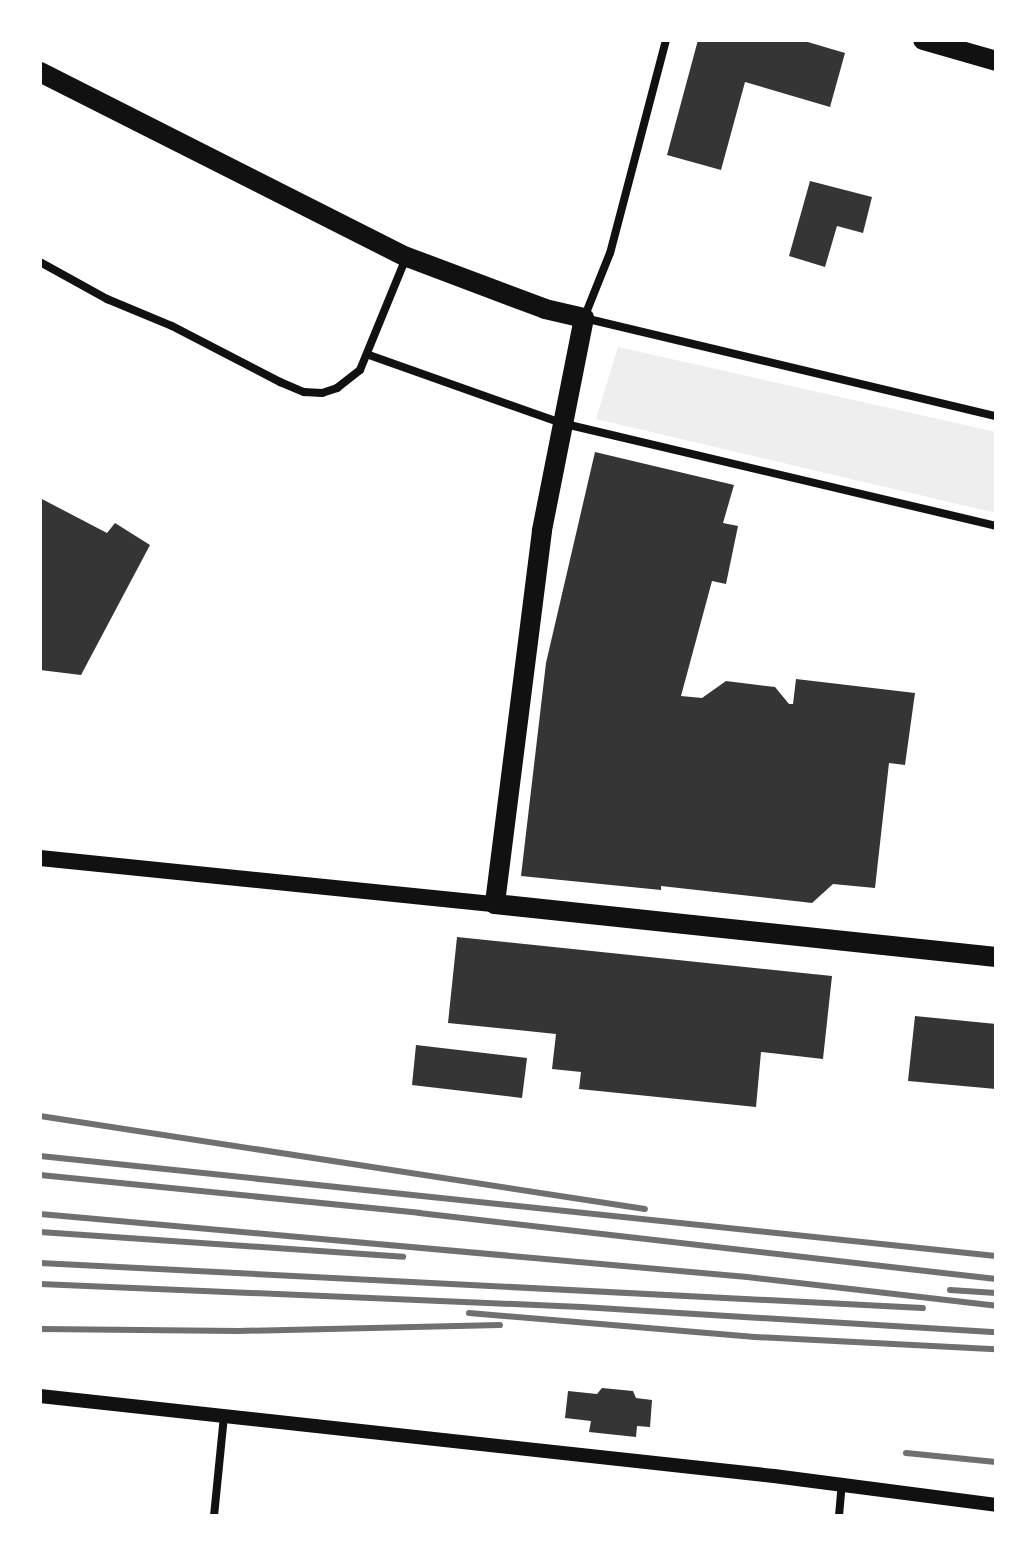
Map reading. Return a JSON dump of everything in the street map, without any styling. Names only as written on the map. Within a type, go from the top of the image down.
[{"type":"main road","points":[[923,40],[996,61]]},
{"type":"main road","points":[[40,72],[407,257],[545,309],[584,318],[542,531],[495,904]]},
{"type":"main road","points":[[40,858],[996,957]]},
{"type":"street","points":[[666,40],[610,253],[584,318],[996,416]]},
{"type":"street","points":[[40,262],[107,299],[172,326],[304,392],[337,388],[360,370],[369,355],[407,257]]},
{"type":"street","points":[[369,355],[561,423],[996,526]]},
{"type":"street","points":[[40,1396],[842,1484],[996,1505]]},
{"type":"street","points":[[214,1516],[224,1415]]},
{"type":"street","points":[[839,1516],[842,1484]]},
{"type":"shaded area","points":[[618,347],[996,432],[996,513],[596,419]]},
{"type":"building","points":[[698,40],[801,40],[845,53],[830,107],[745,82],[721,170],[667,155]]},
{"type":"building","points":[[810,181],[872,197],[863,233],[837,226],[825,267],[789,256]]},
{"type":"building","points":[[595,452],[734,485],[723,523],[738,526],[726,584],[712,581],[681,696],[702,698],[726,681],[775,687],[789,704],[793,704],[796,679],[915,693],[905,765],[889,763],[875,888],[833,884],[812,903],[661,886],[661,890],[521,876],[546,663]]},
{"type":"building","points":[[40,498],[107,533],[115,523],[150,545],[81,675],[40,670]]},
{"type":"building","points":[[457,937],[832,976],[823,1059],[761,1052],[756,1107],[579,1089],[581,1072],[552,1069],[556,1034],[448,1023]]},
{"type":"building","points":[[915,1016],[996,1024],[996,1089],[908,1081]]},
{"type":"building","points":[[416,1045],[527,1058],[522,1098],[412,1085]]},
{"type":"building","points":[[602,1388],[633,1391],[636,1398],[652,1400],[650,1427],[637,1426],[636,1437],[589,1432],[591,1421],[565,1418],[568,1391],[597,1394]]},
{"type":"railway","points":[[40,1116],[645,1209]]},
{"type":"railway","points":[[40,1156],[996,1256]]},
{"type":"railway","points":[[40,1175],[419,1213],[996,1279]]},
{"type":"railway","points":[[40,1214],[747,1277],[996,1306]]},
{"type":"railway","points":[[40,1232],[403,1257]]},
{"type":"railway","points":[[40,1263],[923,1308]]},
{"type":"railway","points":[[40,1284],[582,1307],[996,1332]]},
{"type":"railway","points":[[950,1290],[996,1293]]},
{"type":"railway","points":[[469,1313],[755,1337],[996,1349]]},
{"type":"railway","points":[[40,1329],[239,1331],[500,1325]]},
{"type":"railway","points":[[906,1453],[996,1462]]}]
